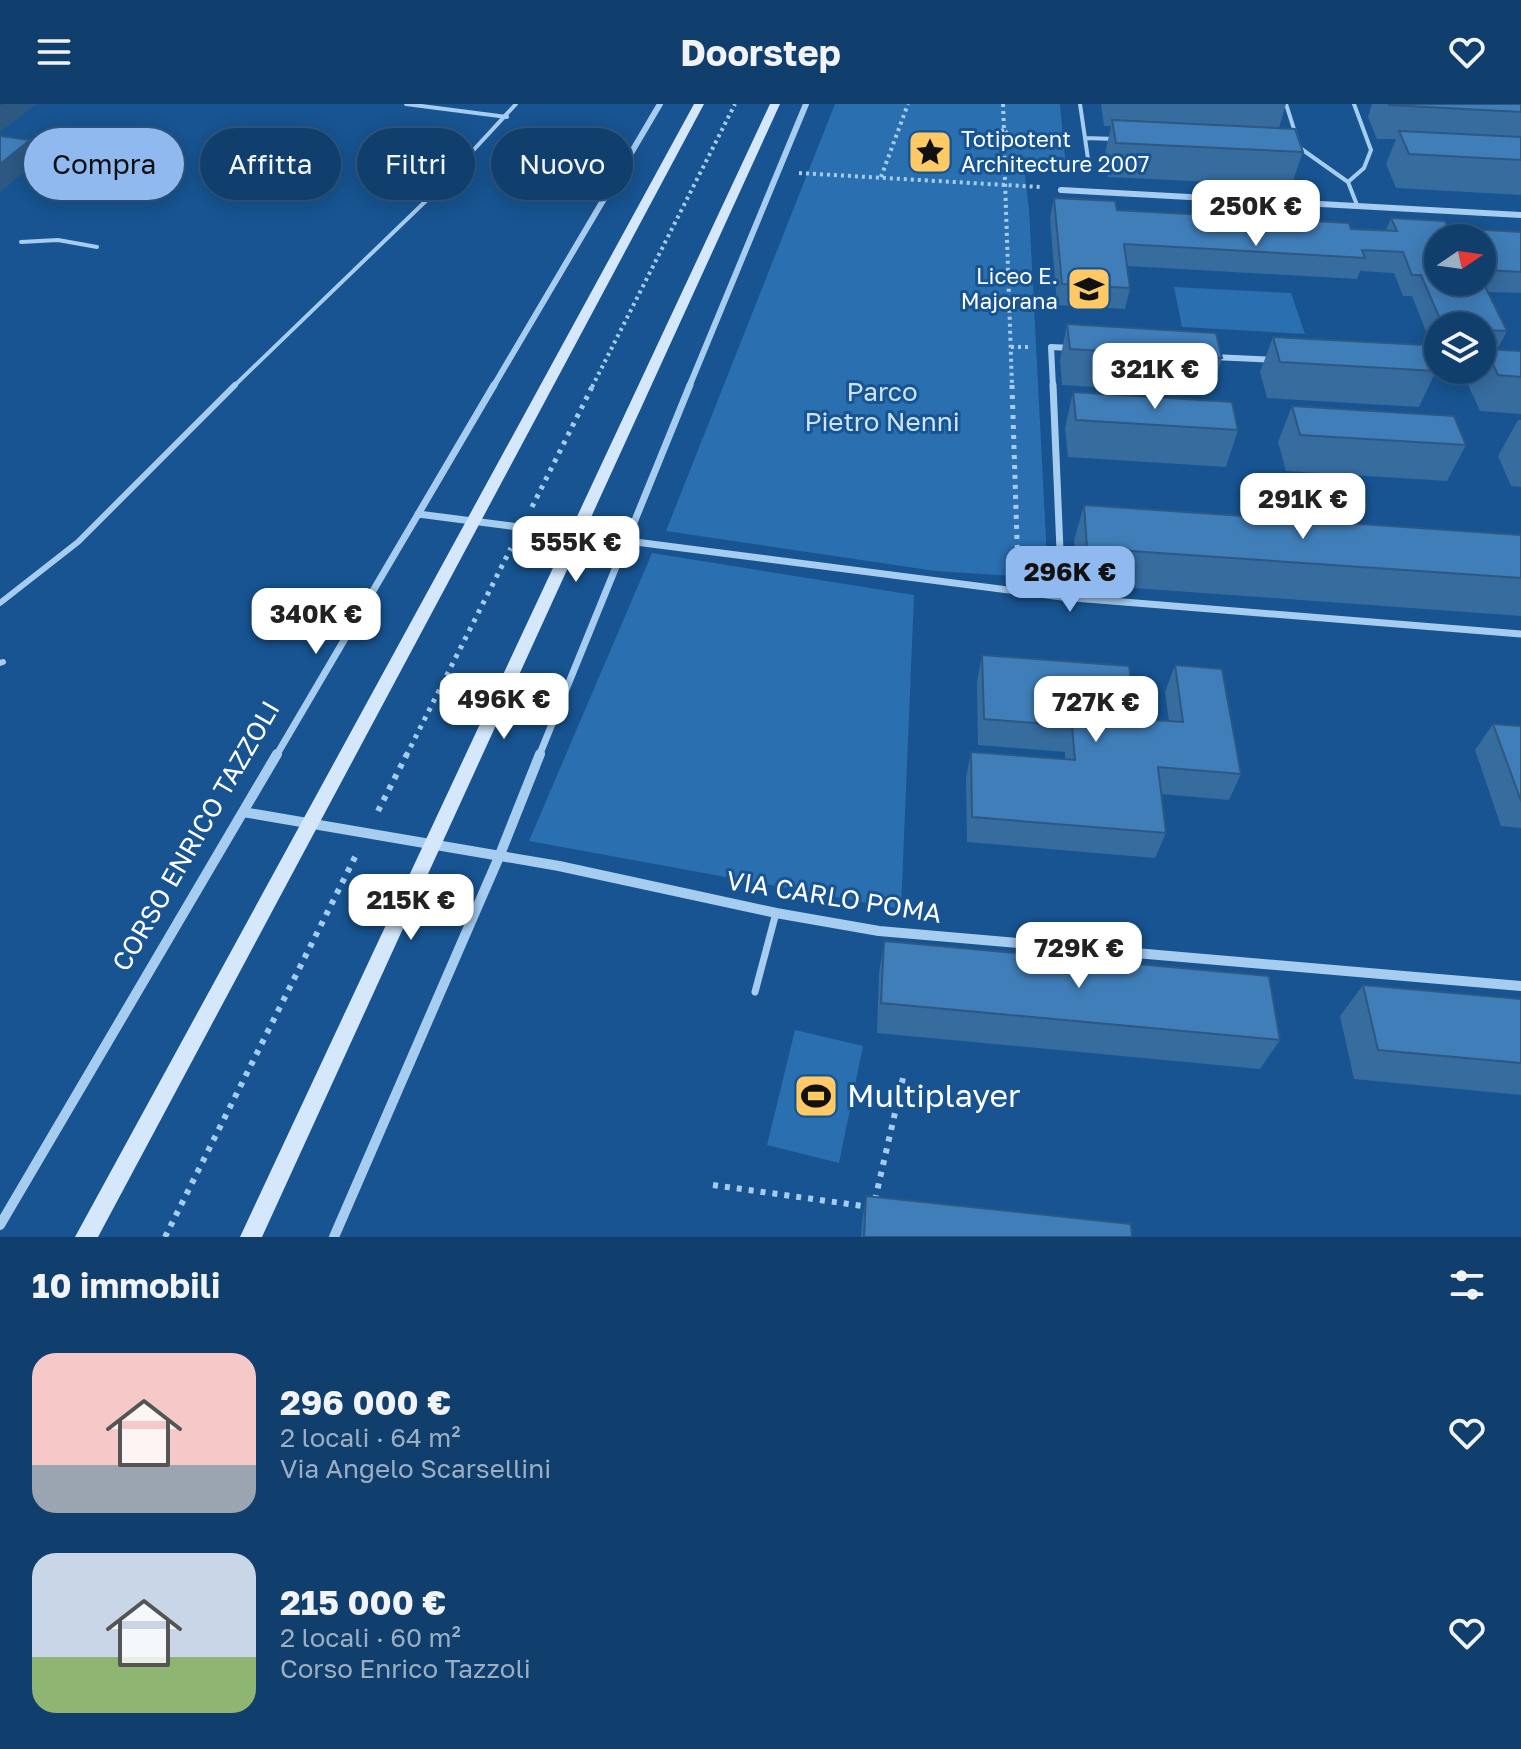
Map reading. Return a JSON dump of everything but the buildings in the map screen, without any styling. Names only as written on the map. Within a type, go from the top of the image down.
[{"type":"street","name":"CORSO ENRICO TAZZOLI","points":[[0,1225],[660,104]]},
{"type":"street","points":[[86,1237],[699,104]]},
{"type":"street","points":[[251,1237],[775,104]]},
{"type":"street","points":[[334,1237],[499,857],[625,541],[806,104]]},
{"type":"street","points":[[1061,190],[1521,215]]},
{"type":"street","points":[[1062,597],[1051,347],[1082,349]]},
{"type":"street","points":[[1206,356],[1283,361]]},
{"type":"street","points":[[418,514],[1062,597],[1521,634]]},
{"type":"street","name":"VIA CARLO POMA","points":[[243,812],[499,857],[879,931],[1521,986]]},
{"type":"lane","points":[[406,104],[507,117]]},
{"type":"lane","points":[[0,603],[78,542],[274,346],[432,195],[516,104]]},
{"type":"lane","points":[[1080,104],[1089,166]]},
{"type":"lane","points":[[1286,104],[1300,148]]},
{"type":"lane","points":[[1348,182],[1364,168],[1371,150],[1354,104]]},
{"type":"lane","points":[[1085,138],[1116,139]]},
{"type":"lane","points":[[1285,147],[1300,148],[1348,182],[1357,205]]},
{"type":"lane","points":[[21,242],[58,240],[97,247]]},
{"type":"lane","points":[[755,992],[776,913]]},
{"type":"path","points":[[165,1237],[735,104]]},
{"type":"path","points":[[881,177],[908,104]]},
{"type":"path","points":[[1003,104],[1004,130],[1016,143],[1004,151]]},
{"type":"path","points":[[1004,130],[987,135],[1004,151],[1019,591]]},
{"type":"path","points":[[778,170],[1005,183],[1061,190]]},
{"type":"path","points":[[713,1185],[873,1207],[903,1078]]},
{"type":"green space","name":"Parco Pietro Nenni","points":[[835,104],[1060,104],[1066,169],[1024,168],[1029,209],[1048,578],[935,571],[666,531]]},
{"type":"green space","points":[[1174,287],[1291,293],[1305,334],[1182,327]]},
{"type":"green space","points":[[652,553],[914,595],[901,909],[529,841]]},
{"type":"green space","name":"Multiplayer","points":[[795,1030],[863,1046],[839,1163],[767,1145]]},
{"type":"place","name":"Totipotent Architecture 2007","points":[[930,152]]},
{"type":"place","name":"Liceo E. Majorana","points":[[1089,289]]},
{"type":"place","name":"Multiplayer","points":[[816,1096]]}]
